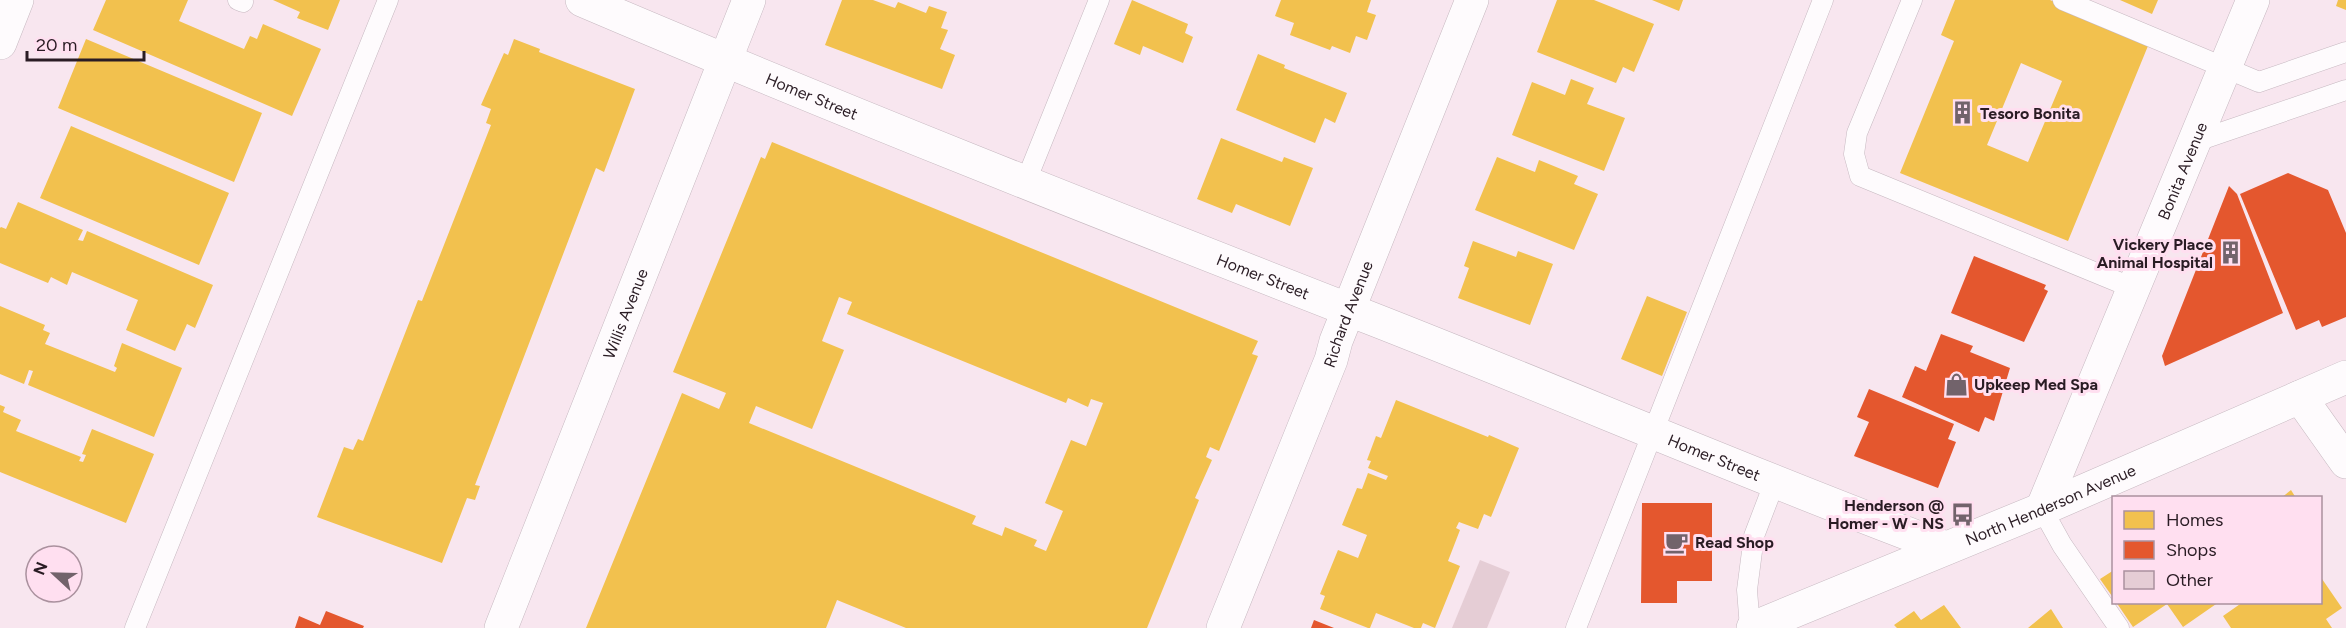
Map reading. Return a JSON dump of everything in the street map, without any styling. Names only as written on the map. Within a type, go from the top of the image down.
[{"type":"street","points":[[0,43],[17,0]]},
{"type":"street","name":"Homer Street","points":[[582,0],[724,61],[1652,431],[1853,514],[1946,548]]},
{"type":"street","name":"Willis Avenue","points":[[501,628],[748,0]]},
{"type":"street","name":"Richard Avenue","points":[[1223,628],[1472,0]]},
{"type":"street","name":"Bonita Avenue","points":[[2042,509],[2253,0]]},
{"type":"street","name":"North Henderson Avenue","points":[[1759,627],[2042,509],[2346,378]]},
{"type":"street","points":[[2300,398],[2346,462]]},
{"type":"lane","points":[[135,628],[388,0]]},
{"type":"lane","points":[[1026,181],[1099,0]]},
{"type":"lane","points":[[1576,628],[1823,0]]},
{"type":"lane","points":[[1912,0],[1857,133],[1854,154],[1860,176],[2133,288]]},
{"type":"lane","points":[[2063,0],[2259,82],[2346,52]]},
{"type":"lane","points":[[2194,142],[2346,90]]},
{"type":"lane","points":[[1759,627],[1747,590],[1754,537],[1775,481]]},
{"type":"lane","points":[[2042,509],[2062,544],[2119,628]]},
{"type":"building: Homes","points":[[106,0],[188,0],[179,21],[244,49],[250,36],[257,39],[263,24],[321,49],[292,116],[93,30]]},
{"type":"building: Homes","points":[[273,0],[340,0],[328,30],[297,18],[300,12]]},
{"type":"building: Homes","points":[[842,0],[873,0],[895,8],[898,2],[926,13],[929,6],[947,12],[941,28],[948,30],[940,49],[955,55],[942,89],[825,45]]},
{"type":"building: Homes","points":[[1132,0],[1188,24],[1185,33],[1193,37],[1183,63],[1143,46],[1140,55],[1114,44]]},
{"type":"building: Homes","points":[[1281,0],[1371,0],[1367,12],[1376,15],[1367,40],[1356,36],[1350,53],[1332,46],[1330,50],[1290,35],[1294,23],[1275,16]]},
{"type":"building: Homes","points":[[1557,0],[1594,0],[1654,24],[1634,72],[1623,67],[1616,83],[1537,52]]},
{"type":"building: Homes","points":[[1652,0],[1683,0],[1679,11]]},
{"type":"building: Homes","name":"Tesoro Bonita","points":[[1955,0],[2050,0],[2150,41],[2068,241],[1900,173],[1954,41],[1941,35]],"holes":[[[2021,63],[2062,81],[2028,162],[1987,145]]]},
{"type":"building: Homes","points":[[2120,0],[2158,0],[2152,14]]},
{"type":"building: Homes","points":[[2338,0],[2346,0],[2346,10],[2336,6]]},
{"type":"building: Homes","points":[[86,39],[262,113],[234,182],[58,108]]},
{"type":"building: Homes","points":[[514,39],[540,49],[539,52],[635,89],[604,172],[596,168],[475,485],[480,486],[475,500],[467,498],[442,563],[317,517],[344,447],[353,450],[358,439],[363,441],[418,300],[422,301],[491,125],[486,123],[491,109],[481,105],[504,53],[508,55]]},
{"type":"building: Homes","points":[[1258,54],[1285,65],[1284,68],[1347,93],[1335,123],[1325,118],[1315,143],[1236,110]]},
{"type":"building: Homes","points":[[1571,79],[1594,88],[1587,104],[1625,118],[1604,171],[1512,135],[1532,82],[1565,95]]},
{"type":"building: Homes","points":[[71,126],[229,193],[199,265],[40,198]]},
{"type":"building: Homes","points":[[1221,138],[1282,162],[1284,157],[1313,168],[1290,226],[1236,204],[1232,213],[1197,199]]},
{"type":"building: Homes","points":[[772,142],[1258,341],[1252,354],[1258,356],[1219,451],[1210,447],[1206,457],[1212,460],[1195,498],[1199,500],[1147,628],[906,628],[837,600],[826,628],[586,628],[682,393],[719,409],[726,393],[673,372],[761,157],[765,159]],"holes":[[[839,297],[852,302],[847,314],[1066,403],[1068,398],[1088,407],[1091,399],[1103,403],[1086,446],[1071,440],[1045,503],[1063,511],[1046,551],[1034,546],[1037,540],[1005,527],[1002,536],[972,524],[976,516],[749,423],[756,406],[812,429],[844,350],[822,341]]]},
{"type":"building: Homes","points":[[1497,157],[1535,172],[1539,160],[1578,176],[1574,184],[1598,194],[1574,250],[1475,210]]},
{"type":"building: Homes","points":[[18,202],[83,230],[78,240],[83,241],[87,231],[213,285],[195,328],[187,324],[175,351],[126,330],[138,300],[72,272],[67,285],[51,277],[48,283],[0,263],[0,228],[6,229]]},
{"type":"building: Homes","points":[[1473,241],[1516,257],[1518,251],[1553,264],[1530,325],[1458,298],[1469,268],[1464,266]]},
{"type":"building: Homes","points":[[1647,296],[1687,312],[1662,376],[1621,359]]},
{"type":"building: Homes","points":[[0,306],[45,325],[43,330],[50,333],[45,344],[115,372],[117,368],[114,366],[122,343],[182,368],[154,437],[28,385],[33,371],[29,370],[24,384],[0,374]]},
{"type":"building: Homes","points":[[1396,400],[1519,448],[1491,517],[1484,514],[1478,529],[1459,522],[1456,528],[1460,530],[1448,561],[1460,566],[1435,628],[1423,623],[1421,628],[1414,628],[1376,613],[1368,628],[1320,609],[1325,596],[1320,594],[1338,550],[1358,558],[1367,535],[1342,525],[1357,488],[1362,489],[1368,473],[1386,480],[1388,476],[1368,468],[1371,461],[1367,460],[1376,436],[1381,438]]},
{"type":"building: Homes","points":[[0,405],[5,407],[3,412],[21,420],[16,431],[81,457],[79,461],[83,462],[86,455],[82,454],[92,429],[154,454],[126,523],[0,472]]},
{"type":"building: Homes","points":[[2291,490],[2295,496],[2284,496]]},
{"type":"building: Homes","points":[[2112,571],[2112,596],[2100,579]]},
{"type":"building: Homes","points":[[2322,579],[2342,608],[2326,619],[2332,628],[2231,628],[2223,616],[2240,604],[2322,604]]},
{"type":"building: Homes","points":[[2117,604],[2167,604],[2133,627]]},
{"type":"building: Homes","points":[[2167,604],[2216,604],[2183,627]]},
{"type":"building: Homes","points":[[1944,605],[1961,628],[1897,628],[1894,625],[1914,611],[1921,620]]},
{"type":"building: Homes","points":[[2051,609],[2063,628],[2028,628]]},
{"type":"building: Shops","points":[[2288,173],[2328,190],[2346,233],[2346,317],[2322,327],[2319,320],[2296,330],[2240,194]]},
{"type":"building: Shops","name":"Vickery Place Animal Hospital","points":[[2229,186],[2237,194],[2283,313],[2165,366],[2162,356]]},
{"type":"building: Shops","points":[[1974,256],[2046,285],[2044,289],[2048,291],[2024,342],[1951,313]]},
{"type":"building: Shops","name":"Upkeep Med Spa","points":[[1941,334],[1973,346],[1970,352],[2010,368],[1994,421],[1985,417],[1979,432],[1902,397],[1915,366],[1926,371]]},
{"type":"building: Shops","points":[[1869,389],[1954,424],[1948,439],[1956,442],[1938,488],[1854,456],[1869,422],[1857,417]]},
{"type":"building: Shops","name":"Read Shop","points":[[1642,503],[1712,503],[1712,581],[1677,581],[1677,603],[1641,603]]},
{"type":"building: Shops","points":[[326,611],[364,626],[363,628],[295,628],[299,616],[320,625]]},
{"type":"building: Shops","points":[[1314,620],[1334,628],[1311,628]]},
{"type":"building: Other","points":[[1480,560],[1510,572],[1487,628],[1452,628]]},
{"type":"place","name":"Tesoro Bonita","points":[[1962,113]]},
{"type":"place","name":"Vickery Place Animal Hospital","points":[[2231,253]]},
{"type":"place","name":"Upkeep Med Spa","points":[[1956,384]]},
{"type":"place","name":"Henderson @ Homer - W - NS","points":[[1962,514]]},
{"type":"place","name":"Read Shop","points":[[1677,542]]}]
